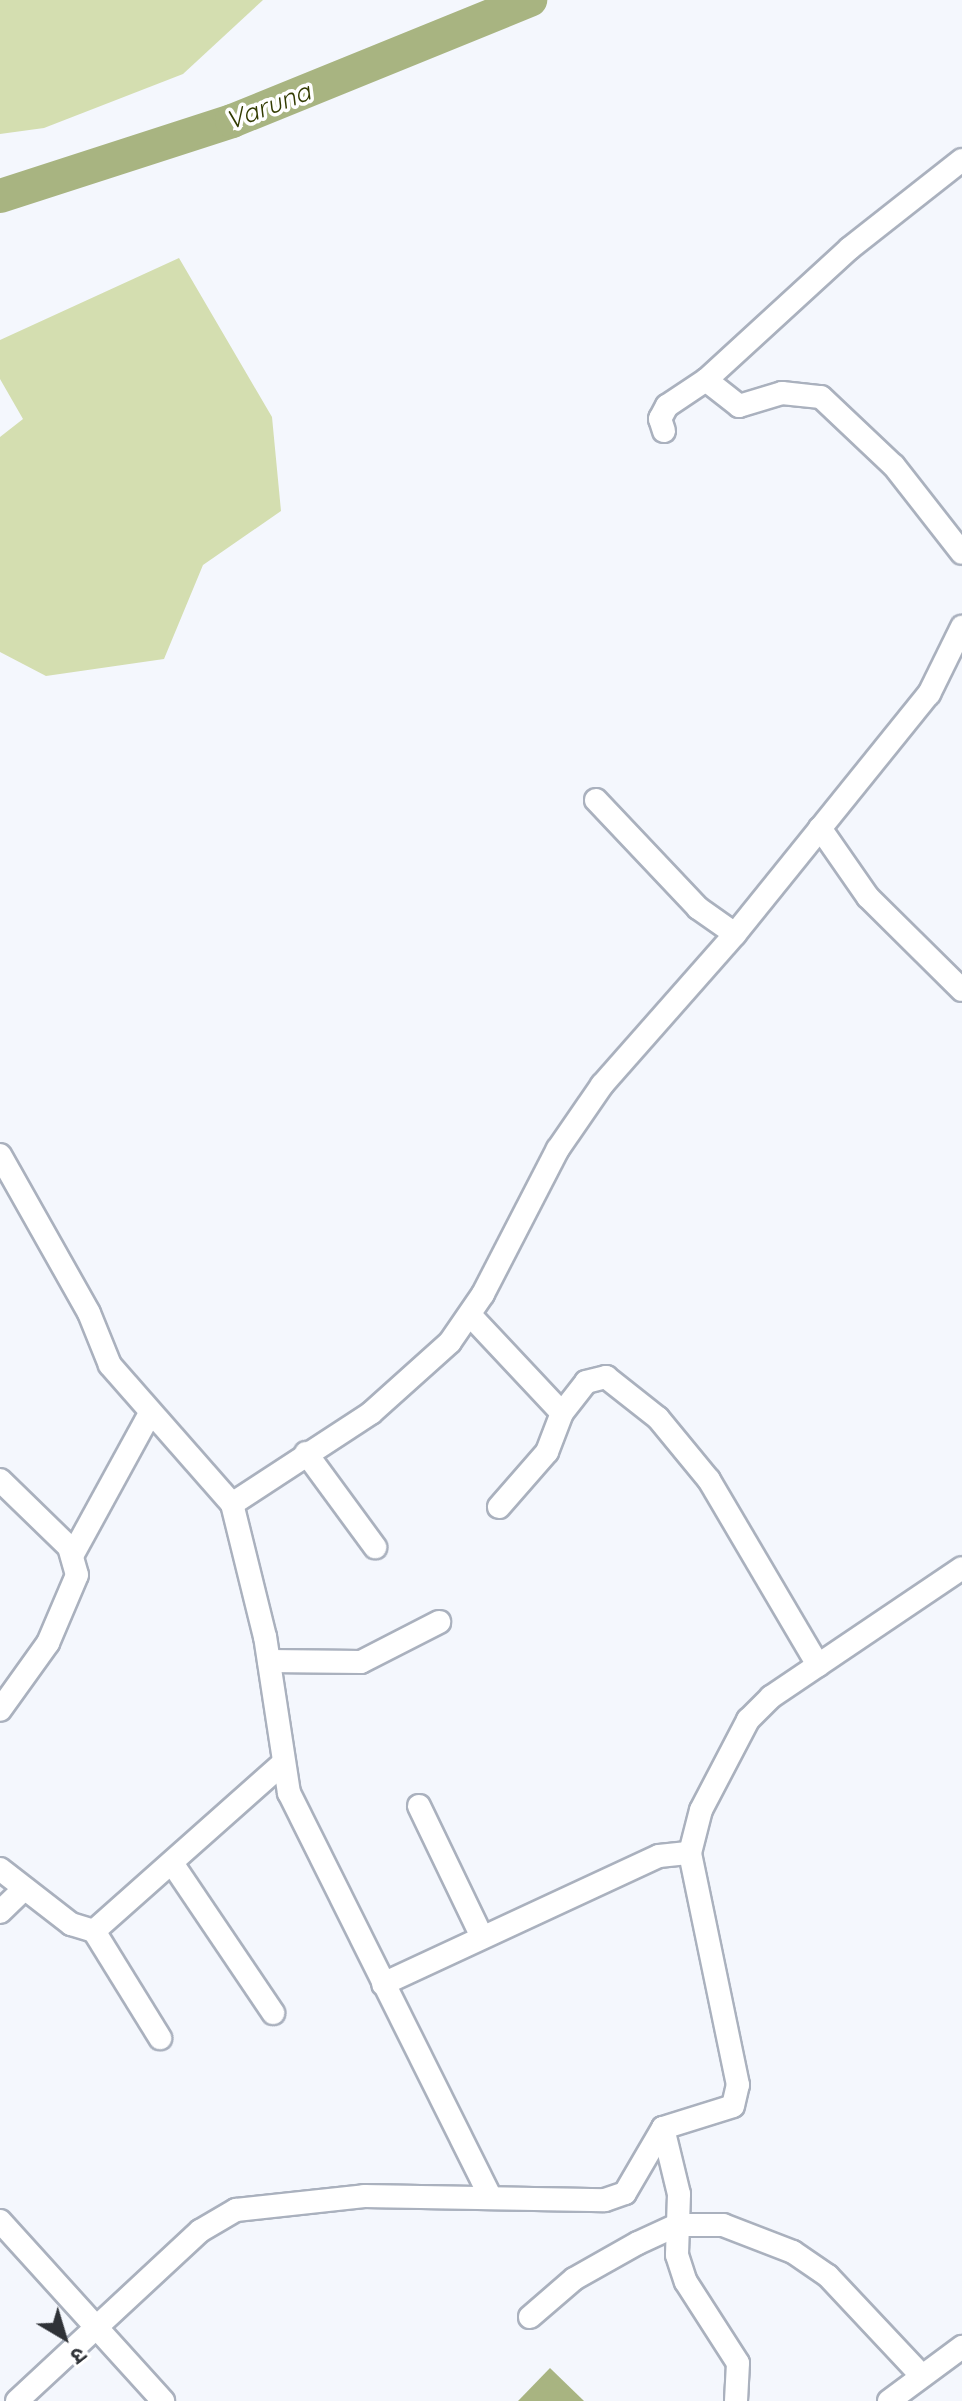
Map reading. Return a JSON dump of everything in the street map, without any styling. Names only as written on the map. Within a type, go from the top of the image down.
[{"type":"street","points":[[664,431],[662,411],[706,380],[850,248],[962,160]]},
{"type":"street","points":[[706,380],[739,406],[782,393],[821,397],[894,466],[962,553]]},
{"type":"street","points":[[232,1504],[419,1373],[470,1315],[558,1149],[602,1085],[735,934],[929,694],[962,627]]},
{"type":"street","points":[[596,800],[698,908],[735,934]]},
{"type":"street","points":[[820,828],[868,897],[962,990]]},
{"type":"street","points":[[0,1155],[89,1313],[110,1365],[149,1415],[232,1504],[269,1661],[283,1763],[299,1819],[490,2196]]},
{"type":"street","points":[[470,1315],[562,1413]]},
{"type":"street","points":[[499,1507],[547,1452],[562,1413],[586,1382],[606,1377],[658,1418],[709,1480],[818,1665]]},
{"type":"street","points":[[73,1554],[149,1415]]},
{"type":"street","points":[[306,1453],[375,1547]]},
{"type":"street","points":[[0,1480],[73,1554],[77,1575],[48,1643],[0,1710]]},
{"type":"street","points":[[17,2401],[200,2231],[236,2210],[364,2196],[605,2200],[625,2193],[663,2128],[724,2111],[738,2094],[690,1853],[701,1810],[748,1720],[818,1665],[962,1568]]},
{"type":"street","points":[[269,1661],[361,1662],[439,1622]]},
{"type":"street","points":[[94,1931],[283,1763]]},
{"type":"street","points":[[419,1806],[482,1937]]},
{"type":"street","points":[[383,1984],[659,1856],[690,1853]]},
{"type":"street","points":[[172,1863],[273,2013]]},
{"type":"street","points":[[0,1869],[71,1924],[94,1931],[160,2038]]},
{"type":"street","points":[[0,1912],[24,1889]]},
{"type":"street","points":[[663,2128],[674,2160],[677,2225],[686,2282],[738,2363],[736,2401]]},
{"type":"street","points":[[0,2221],[98,2324],[163,2401]]},
{"type":"street","points":[[530,2317],[574,2279],[677,2225],[723,2225],[793,2252],[828,2276],[922,2376]]},
{"type":"street","points":[[889,2401],[962,2347]]},
{"type":"shaded area","points":[[0,0],[263,0],[183,74],[44,128],[0,134]]},
{"type":"shaded area","points":[[179,258],[272,417],[281,511],[203,565],[164,659],[46,676],[0,652],[0,437],[23,419],[0,379],[0,340]]},
{"type":"shaded area","points":[[550,2368],[584,2401],[518,2401]]},
{"type":"waterway","name":"Varuna","points":[[0,196],[232,121],[530,0]]}]
